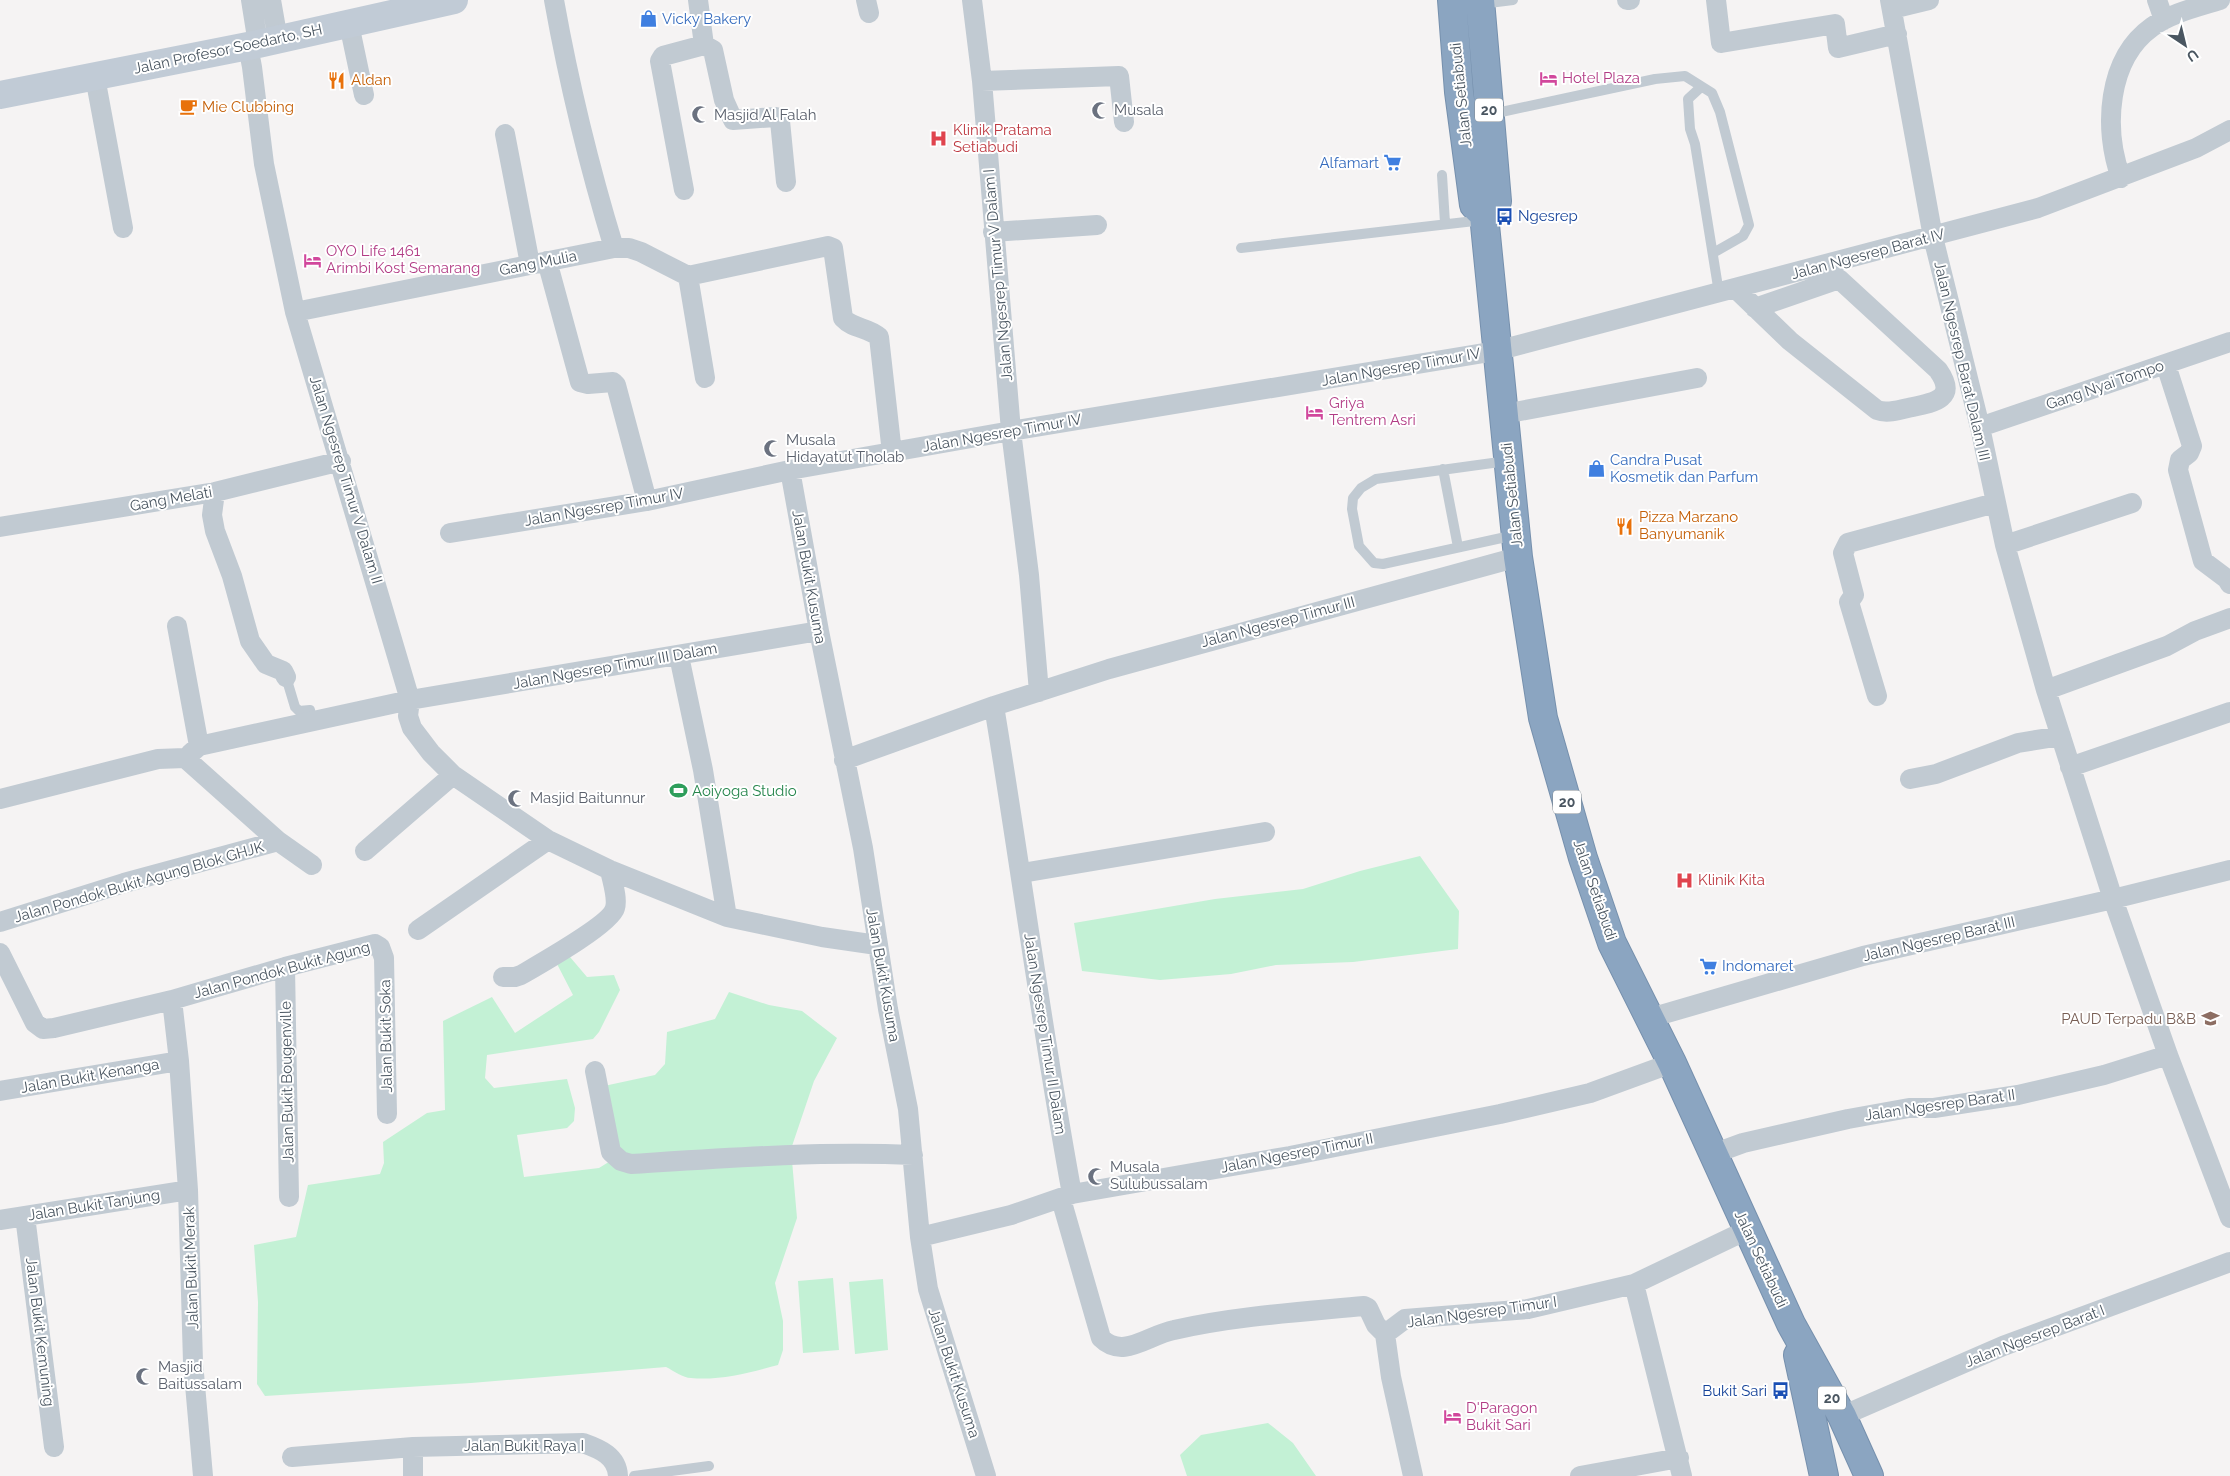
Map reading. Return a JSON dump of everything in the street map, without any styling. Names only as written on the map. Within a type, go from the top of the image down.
[{"type":"highway","name":"Jalan Setiabudi","points":[[1452,0],[1459,92],[1474,205],[1484,217],[1517,546],[1543,718],[1572,821],[1612,942],[1672,1063],[1791,1324],[1842,1416],[1869,1476]]},
{"type":"highway","name":"Jalan Setiabudi","points":[[1480,2],[1497,201],[1484,217]]},
{"type":"highway","name":"Jalan Setiabudi","points":[[1791,1324],[1824,1476]]},
{"type":"main road","name":"Jalan Profesor Soedarto, SH","points":[[0,95],[261,43],[454,0]]},
{"type":"street","points":[[261,43],[271,0]]},
{"type":"street","points":[[554,0],[577,115],[594,182],[614,248]]},
{"type":"street","points":[[698,0],[704,45]]},
{"type":"street","name":"Jalan Ngesrep Timur V Dalam I","points":[[972,0],[982,81],[1011,430]]},
{"type":"street","points":[[1716,0],[1721,43],[1835,24],[1838,48],[1896,34]]},
{"type":"street","points":[[1891,4],[1929,0]]},
{"type":"street","points":[[2157,0],[2164,20]]},
{"type":"street","points":[[2121,178],[2110,126],[2113,93],[2128,51],[2143,34],[2164,20],[2220,0]]},
{"type":"street","points":[[254,1],[261,43]]},
{"type":"street","name":"Jalan Ngesrep Barat Dalam III","points":[[1891,4],[1932,237],[1980,427],[2005,545],[2046,690],[2113,899]]},
{"type":"street","points":[[349,24],[364,96]]},
{"type":"street","name":"Jalan Ngesrep Timur V Dalam II","points":[[261,43],[252,67],[264,164],[295,312],[410,700]]},
{"type":"street","points":[[684,190],[660,61],[663,56],[704,45],[713,50],[724,100],[733,120],[776,117],[780,121],[786,182]]},
{"type":"street","points":[[982,81],[1120,76],[1124,122]]},
{"type":"street","points":[[95,77],[123,228]]},
{"type":"street","name":"Jalan Ngesrep Barat IV","points":[[1496,351],[2038,208],[2196,148],[2230,130]]},
{"type":"street","points":[[505,134],[538,262],[580,382],[588,384],[613,382],[616,385],[647,501]]},
{"type":"street","points":[[994,232],[1097,225]]},
{"type":"street","points":[[705,378],[688,276],[828,246],[833,248],[842,318],[849,325],[874,332],[879,337],[892,453]]},
{"type":"street","name":"Gang Mulia","points":[[295,312],[614,248],[629,248],[642,252],[688,276]]},
{"type":"street","points":[[1727,291],[1755,308],[1790,341],[1878,410],[1887,412],[1930,404],[1941,399],[1945,394],[1946,384],[1938,370],[1839,279],[1755,308]]},
{"type":"street","name":"Gang Nyai Tompo","points":[[1980,427],[2230,342]]},
{"type":"street","name":"Jalan Ngesrep Timur IV","points":[[450,533],[647,501],[790,470],[1011,430],[1496,351]]},
{"type":"street","points":[[2166,365],[2192,446],[2189,453],[2180,460],[2178,470],[2203,561],[2227,579],[2230,584]]},
{"type":"street","points":[[1504,414],[1696,378]]},
{"type":"street","points":[[1011,430],[1029,575],[1038,692]]},
{"type":"street","name":"Gang Melati","points":[[0,527],[214,492],[340,461]]},
{"type":"street","name":"Jalan Bukit Kusuma","points":[[790,470],[819,631],[863,848],[888,1009],[908,1109],[920,1236],[928,1290],[986,1476]]},
{"type":"street","points":[[214,492],[212,514],[215,531],[232,576],[250,641],[263,662],[283,671],[286,677]]},
{"type":"street","points":[[1876,696],[1849,602],[1854,595],[1843,553],[1848,543],[1995,503]]},
{"type":"street","points":[[2005,545],[2132,503]]},
{"type":"street","name":"Jalan Ngesrep Timur III","points":[[844,760],[1038,692],[1264,625],[1517,546]]},
{"type":"street","points":[[2046,690],[2167,646],[2195,630],[2230,618]]},
{"type":"street","points":[[177,626],[192,752],[278,841],[312,865]]},
{"type":"street","name":"Jalan Ngesrep Timur III Dalam","points":[[410,700],[819,631]]},
{"type":"street","points":[[679,656],[703,770],[727,917]]},
{"type":"street","points":[[0,799],[313,721],[410,700],[408,716],[412,728],[419,740],[453,775],[548,840],[610,870],[727,917],[822,937],[878,945]]},
{"type":"street","name":"Jalan Ngesrep Timur II Dalam","points":[[994,706],[1022,873],[1066,1197],[1101,1338],[1108,1345],[1121,1349],[1172,1330],[1222,1321],[1364,1306],[1368,1308],[1376,1325],[1385,1334]]},
{"type":"street","points":[[2070,767],[2230,712]]},
{"type":"street","points":[[1910,779],[1936,774],[2018,743],[2061,736]]},
{"type":"street","points":[[365,851],[453,775]]},
{"type":"street","points":[[1022,873],[1265,832]]},
{"type":"street","points":[[418,930],[548,840]]},
{"type":"street","name":"Jalan Pondok Bukit Agung Blok GHJK","points":[[0,922],[124,883],[278,841]]},
{"type":"street","points":[[502,977],[515,978],[572,944],[612,915],[616,907],[610,870]]},
{"type":"street","name":"Jalan Ngesrep Barat III","points":[[1650,1018],[1864,956],[2230,870]]},
{"type":"street","points":[[2113,899],[2168,1056],[2230,1218]]},
{"type":"street","name":"Jalan Pondok Bukit Agung","points":[[0,952],[35,1023],[43,1029],[172,1000],[370,943],[380,947],[384,958]]},
{"type":"street","name":"Jalan Bukit Soka","points":[[384,958],[388,1114]]},
{"type":"street","name":"Jalan Bukit Bougenville","points":[[285,966],[289,1197]]},
{"type":"street","points":[[172,1000],[179,1061]]},
{"type":"street","name":"Jalan Ngesrep Barat II","points":[[1713,1154],[1743,1143],[1848,1119],[1909,1108],[1934,1108],[2018,1095],[2104,1075],[2168,1056]]},
{"type":"street","name":"Jalan Bukit Kenanga","points":[[0,1091],[179,1061]]},
{"type":"street","name":"Jalan Bukit Merak","points":[[179,1061],[188,1190],[193,1362],[203,1476]]},
{"type":"street","name":"Jalan Ngesrep Timur II","points":[[920,1236],[1011,1215],[1066,1197],[1290,1156],[1500,1114],[1590,1093],[1672,1063]]},
{"type":"street","points":[[595,1071],[611,1152],[621,1161],[631,1164],[751,1156],[874,1153],[913,1155]]},
{"type":"street","name":"Jalan Bukit Tanjung","points":[[0,1220],[188,1190]]},
{"type":"street","name":"Jalan Bukit Kemuning","points":[[25,1216],[54,1448]]},
{"type":"street","name":"Jalan Ngesrep Timur I","points":[[1385,1334],[1405,1319],[1528,1309],[1634,1284],[1747,1230]]},
{"type":"street","name":"Jalan Ngesrep Barat I","points":[[1842,1416],[2003,1346],[2230,1262]]},
{"type":"street","points":[[1580,1476],[1680,1467],[1634,1284]]},
{"type":"street","points":[[1385,1334],[1391,1377],[1413,1476]]},
{"type":"street","name":"Jalan Bukit Raya I","points":[[292,1457],[413,1447],[584,1443],[600,1449],[610,1456],[618,1476]]},
{"type":"street","points":[[413,1447],[413,1476]]},
{"type":"lane","points":[[1480,2],[1512,0]]},
{"type":"lane","points":[[1490,115],[1655,79],[1685,76],[1712,93],[1720,112],[1749,225],[1743,236],[1713,254]]},
{"type":"lane","points":[[1701,86],[1688,99],[1690,129],[1695,144],[1713,254],[1727,291]]},
{"type":"lane","points":[[1442,175],[1445,223]]},
{"type":"lane","points":[[1241,248],[1484,217]]},
{"type":"lane","points":[[1509,460],[1376,479],[1361,488],[1353,498],[1352,509],[1359,546],[1374,563],[1383,564],[1458,547],[1517,546]]},
{"type":"lane","points":[[1443,469],[1458,547]]},
{"type":"lane","points":[[286,677],[295,707],[299,711],[310,710],[313,721]]},
{"type":"lane","points":[[634,1476],[709,1466]]},
{"type":"green space","points":[[1420,856],[1459,911],[1458,949],[1353,962],[1276,965],[1231,974],[1160,980],[1082,971],[1074,923],[1215,899],[1303,889],[1360,871]]},
{"type":"green space","points":[[570,957],[587,977],[614,975],[620,990],[599,1032],[593,1039],[487,1055],[485,1078],[494,1088],[567,1079],[575,1108],[574,1121],[567,1128],[517,1135],[524,1177],[599,1168],[620,1155],[604,1086],[655,1075],[665,1064],[667,1032],[715,1019],[729,992],[769,1005],[802,1011],[837,1038],[814,1081],[791,1149],[797,1218],[775,1283],[783,1321],[783,1350],[778,1365],[735,1375],[702,1379],[682,1376],[666,1367],[471,1383],[265,1396],[257,1384],[258,1302],[254,1245],[296,1237],[308,1185],[380,1174],[384,1163],[383,1142],[427,1113],[445,1110],[443,1021],[492,997],[515,1033],[573,995],[556,962]]},
{"type":"green space","points":[[833,1278],[839,1350],[803,1353],[798,1281]]},
{"type":"green space","points":[[883,1279],[888,1350],[855,1354],[849,1282]]},
{"type":"green space","points":[[1268,1423],[1293,1443],[1316,1476],[1187,1476],[1180,1455],[1201,1435]]},
{"type":"place","name":"Vicky Bakery","points":[[648,19]]},
{"type":"place","name":"Hotel Plaza","points":[[1548,78]]},
{"type":"place","name":"Aldan","points":[[337,80]]},
{"type":"place","name":"Mie Clubbing","points":[[188,107]]},
{"type":"place","name":"Musala","points":[[1100,110]]},
{"type":"place","name":"Masjid Al Falah","points":[[700,115]]},
{"type":"place","name":"Klinik Pratama Setiabudi","points":[[939,139]]},
{"type":"place","name":"Alfamart","points":[[1393,163]]},
{"type":"place","name":"Ngesrep","points":[[1504,216]]},
{"type":"place","name":"OYO Life 1461 Arimbi Kost Semarang","points":[[312,260]]},
{"type":"place","name":"Griya Tentrem Asri","points":[[1315,412]]},
{"type":"place","name":"Musala Hidayatut Tholab","points":[[772,449]]},
{"type":"place","name":"Candra Pusat Kosmetik dan Parfum","points":[[1596,469]]},
{"type":"place","name":"Pizza Marzano Banyumanik","points":[[1625,526]]},
{"type":"place","name":"Aoiyoga Studio","points":[[678,791]]},
{"type":"place","name":"Masjid Baitunnur","points":[[516,798]]},
{"type":"place","name":"Klinik Kita","points":[[1684,880]]},
{"type":"place","name":"Indomaret","points":[[1708,966]]},
{"type":"place","name":"PAUD Terpadu B&B","points":[[2210,1019]]},
{"type":"place","name":"Musala Sulubussalam","points":[[1096,1176]]},
{"type":"place","name":"Masjid Baitussalam","points":[[144,1376]]},
{"type":"place","name":"Bukit Sari","points":[[1781,1391]]},
{"type":"place","name":"D'Paragon Bukit Sari","points":[[1452,1417]]}]
